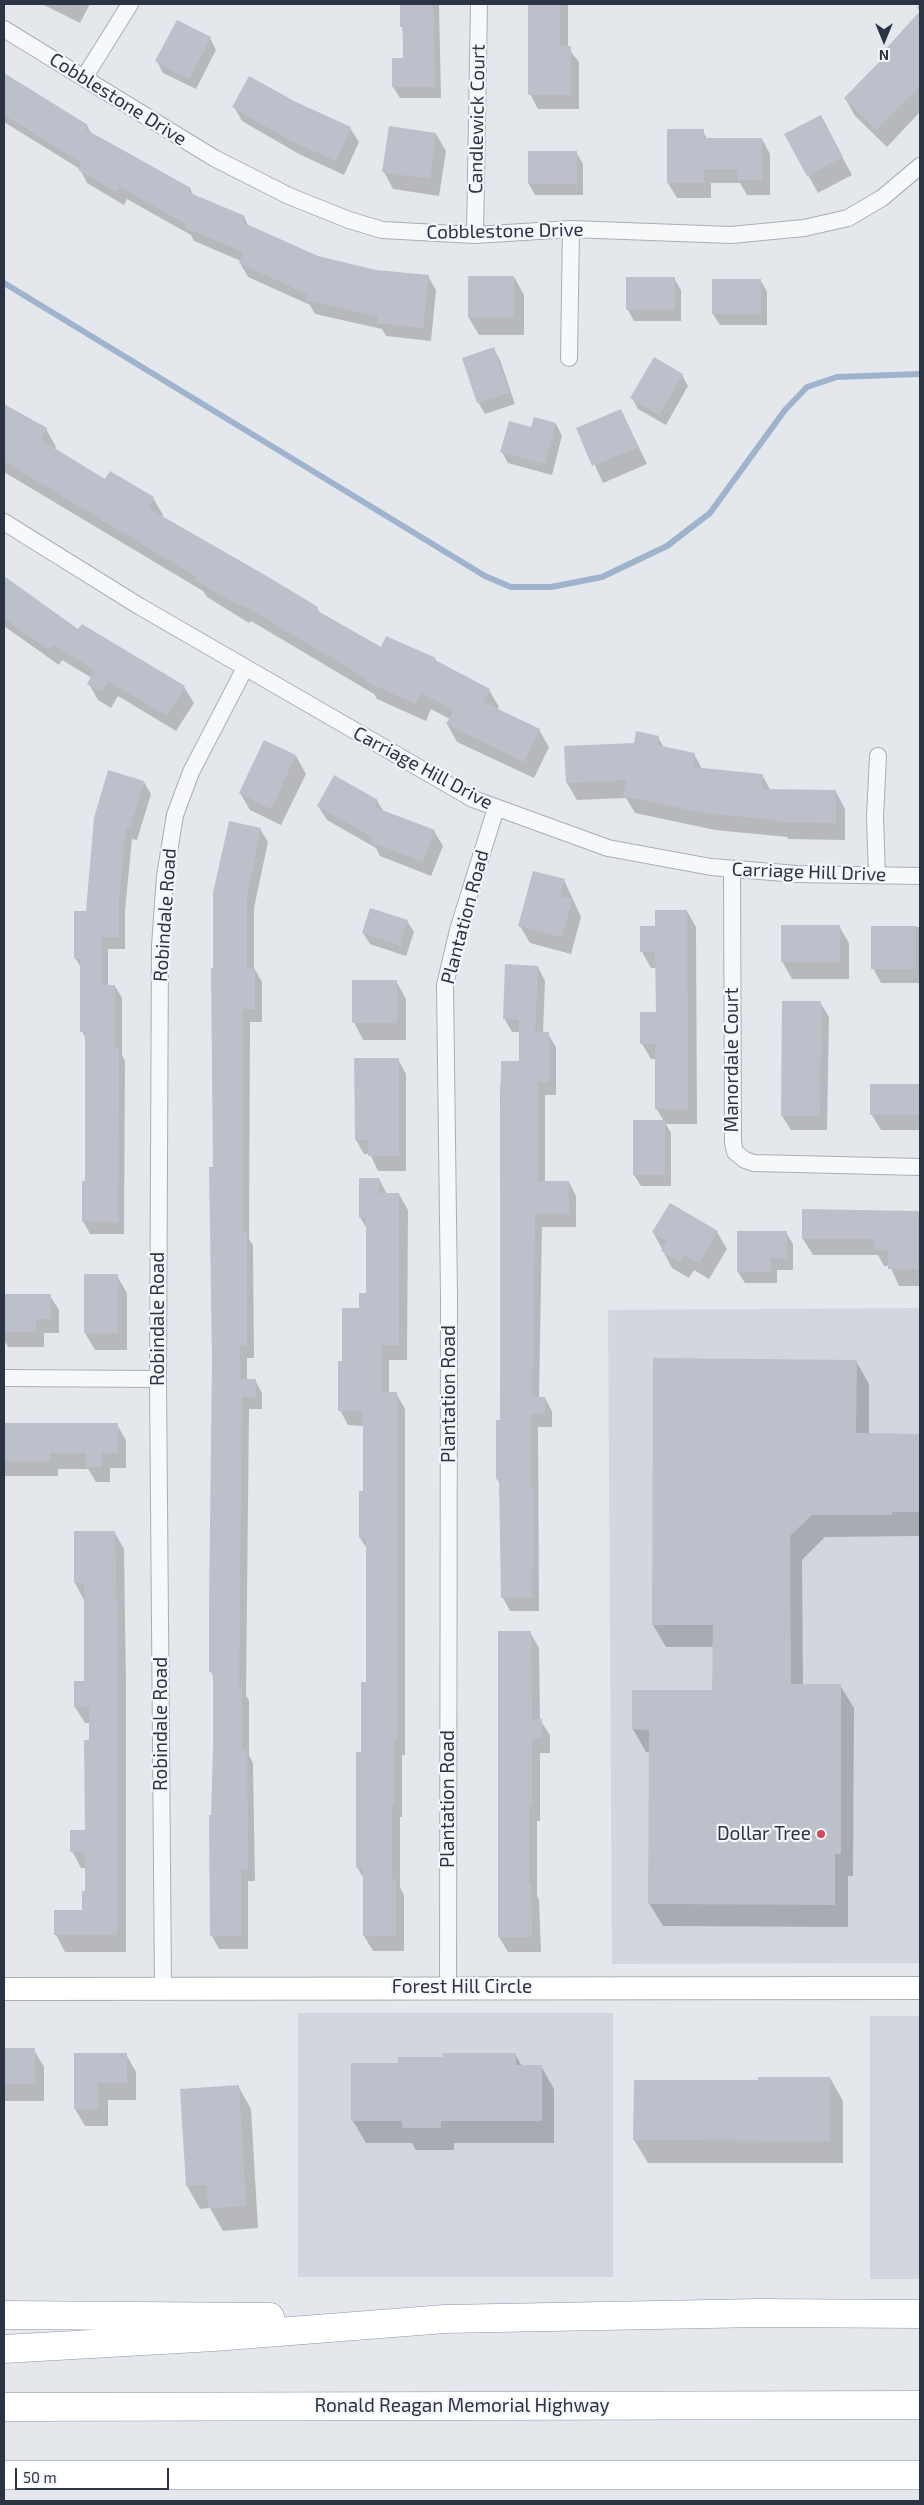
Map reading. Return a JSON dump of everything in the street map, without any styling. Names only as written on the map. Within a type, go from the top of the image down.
[{"type":"highway","points":[[4,2349],[214,2337],[404,2322],[498,2317],[920,2314]]},
{"type":"highway","points":[[4,2315],[238,2316],[404,2322]]},
{"type":"highway","name":"Ronald Reagan Memorial Highway","points":[[4,2407],[920,2405]]},
{"type":"highway","points":[[4,2475],[920,2475]]},
{"type":"street","points":[[84,78],[130,4]]},
{"type":"street","name":"Candlewick Court","points":[[475,235],[479,4]]},
{"type":"street","name":"Cobblestone Drive","points":[[4,29],[214,158],[289,196],[349,220],[382,230],[475,235],[571,229],[731,235],[804,228],[848,218],[882,198],[920,166]]},
{"type":"street","points":[[569,358],[571,229]]},
{"type":"street","name":"Carriage Hill Drive","points":[[4,522],[139,606],[245,668],[473,799],[496,808],[608,848],[732,869],[797,874],[920,876]]},
{"type":"street","name":"Robindale Road","points":[[162,1988],[158,1379],[160,946],[165,876],[175,815],[191,772],[245,668]]},
{"type":"street","points":[[877,875],[875,817],[878,756]]},
{"type":"street","name":"Plantation Road","points":[[448,1987],[449,1296],[445,986],[458,930],[496,808]]},
{"type":"street","name":"Manordale Court","points":[[732,869],[733,1142],[736,1152],[745,1160],[754,1163],[920,1166]]},
{"type":"street","points":[[4,1378],[158,1379]]},
{"type":"street","name":"Forest Hill Circle","points":[[4,1989],[448,1987],[920,1988]]},
{"type":"shaded area","points":[[920,1308],[920,1963],[612,1964],[608,1310]]},
{"type":"shaded area","points":[[298,2013],[613,2013],[613,2277],[298,2277]]},
{"type":"shaded area","points":[[870,2016],[920,2016],[920,2279],[870,2279]]},
{"type":"building","points":[[400,4],[433,4],[435,87],[392,87],[392,58],[403,58],[403,27],[400,27]]},
{"type":"building","points":[[528,4],[560,4],[560,46],[571,46],[571,95],[528,95]]},
{"type":"building","points":[[920,11],[920,86],[877,130],[844,98],[885,56],[882,53]]},
{"type":"building","points":[[177,20],[211,37],[189,79],[155,61]]},
{"type":"building","points":[[4,73],[88,125],[85,129],[191,188],[188,192],[245,216],[242,222],[318,256],[376,270],[429,275],[423,328],[377,323],[378,317],[306,300],[307,294],[239,263],[244,252],[185,228],[186,224],[120,187],[116,192],[78,170],[82,163],[4,115]]},
{"type":"building","points":[[249,76],[296,102],[351,127],[336,161],[289,140],[232,107]]},
{"type":"building","points":[[821,115],[843,157],[807,176],[784,134]]},
{"type":"building","points":[[389,126],[436,133],[430,179],[382,172]]},
{"type":"building","points":[[667,129],[704,129],[704,138],[762,138],[762,180],[737,180],[737,169],[704,169],[704,183],[667,183]]},
{"type":"building","points":[[528,151],[577,151],[577,184],[528,184]]},
{"type":"building","points":[[468,276],[514,276],[514,318],[468,318]]},
{"type":"building","points":[[626,277],[675,277],[675,310],[626,310]]},
{"type":"building","points":[[712,279],[761,279],[761,314],[712,314]]},
{"type":"building","points":[[494,347],[509,393],[477,403],[462,358]]},
{"type":"building","points":[[654,357],[683,374],[659,415],[630,398]]},
{"type":"building","points":[[4,404],[47,428],[41,440],[105,479],[110,471],[154,497],[148,508],[318,607],[316,610],[381,647],[386,636],[436,658],[435,660],[490,689],[483,702],[540,729],[524,762],[446,724],[454,710],[421,693],[416,704],[366,682],[367,679],[241,604],[239,606],[195,580],[197,577],[4,461]]},
{"type":"building","points":[[621,409],[638,447],[592,466],[576,428]]},
{"type":"building","points":[[534,417],[556,423],[545,464],[500,452],[509,421],[531,427]]},
{"type":"building","points":[[4,576],[78,629],[82,624],[185,686],[167,716],[108,681],[102,692],[87,684],[95,670],[53,645],[49,650],[4,618]]},
{"type":"building","points":[[636,731],[659,736],[657,745],[695,753],[692,767],[763,774],[762,789],[836,790],[836,823],[777,822],[777,820],[704,813],[623,796],[627,780],[566,783],[564,746],[634,743]]},
{"type":"building","points":[[264,740],[296,755],[271,809],[239,793]]},
{"type":"building","points":[[108,770],[144,781],[130,828],[126,827],[119,898],[119,937],[101,937],[101,985],[115,985],[115,1048],[119,1048],[118,1222],[82,1222],[82,1181],[85,1181],[85,1032],[80,1032],[80,959],[74,959],[74,911],[86,911],[94,818]]},
{"type":"building","points":[[334,775],[378,800],[374,807],[435,830],[423,862],[371,842],[373,837],[317,806]]},
{"type":"building","points":[[229,821],[261,828],[247,894],[247,968],[255,968],[255,1009],[243,1009],[243,1232],[247,1232],[247,1346],[240,1346],[240,1379],[256,1379],[256,1397],[242,1397],[239,1687],[242,1687],[242,1749],[247,1749],[248,1869],[241,1869],[241,1936],[210,1936],[209,1815],[211,1815],[213,1749],[213,1672],[209,1672],[212,1360],[209,1167],[213,1167],[211,968],[213,968],[213,893]]},
{"type":"building","points":[[533,871],[565,879],[560,896],[572,899],[562,937],[518,926]]},
{"type":"building","points":[[370,908],[408,920],[400,945],[362,933]]},
{"type":"building","points":[[655,910],[687,910],[688,1109],[655,1109],[655,1044],[640,1044],[640,1012],[656,1012],[655,952],[640,952],[640,926],[655,926]]},
{"type":"building","points":[[781,925],[840,925],[840,962],[781,962]]},
{"type":"building","points":[[871,926],[916,926],[916,969],[871,969]]},
{"type":"building","points":[[505,964],[538,966],[535,1032],[549,1032],[549,1082],[538,1082],[538,1181],[569,1181],[569,1214],[535,1214],[532,1397],[545,1397],[545,1414],[531,1414],[531,1488],[534,1488],[532,1598],[501,1598],[499,1479],[496,1479],[496,1420],[500,1420],[501,1061],[519,1061],[519,1020],[503,1019]]},
{"type":"building","points":[[352,980],[397,980],[397,1023],[352,1023]]},
{"type":"building","points":[[782,1001],[821,1001],[820,1116],[781,1116]]},
{"type":"building","points":[[354,1058],[399,1058],[399,1156],[368,1156],[368,1140],[355,1140]]},
{"type":"building","points":[[870,1084],[920,1084],[920,1115],[870,1115]]},
{"type":"building","points":[[633,1120],[665,1120],[665,1175],[633,1175]]},
{"type":"building","points":[[359,1178],[379,1178],[379,1193],[399,1193],[399,1345],[381,1345],[381,1392],[397,1392],[397,1740],[394,1740],[394,1803],[392,1803],[392,1879],[396,1879],[396,1936],[363,1936],[363,1867],[356,1867],[356,1752],[361,1752],[361,1682],[366,1682],[366,1538],[359,1538],[359,1491],[363,1491],[363,1411],[338,1411],[338,1361],[342,1361],[342,1308],[359,1308],[359,1293],[366,1293],[366,1218],[359,1218]]},
{"type":"building","points":[[670,1203],[718,1231],[699,1263],[684,1254],[679,1262],[661,1251],[667,1241],[652,1232]]},
{"type":"building","points":[[802,1209],[918,1211],[918,1269],[888,1269],[888,1250],[874,1250],[874,1239],[802,1239]]},
{"type":"building","points":[[737,1231],[787,1231],[787,1258],[771,1258],[771,1272],[737,1272]]},
{"type":"building","points":[[84,1274],[118,1274],[118,1333],[84,1333]]},
{"type":"building","points":[[4,1294],[51,1294],[51,1319],[36,1319],[36,1332],[4,1332]]},
{"type":"building","points":[[653,1358],[857,1360],[856,1433],[920,1434],[920,1512],[892,1512],[892,1515],[812,1515],[790,1536],[791,1684],[841,1684],[841,1854],[835,1854],[835,1905],[648,1904],[649,1730],[632,1729],[632,1690],[712,1690],[713,1625],[652,1625]]},
{"type":"building","points":[[4,1423],[118,1423],[118,1453],[102,1453],[102,1467],[86,1467],[86,1453],[50,1453],[50,1461],[4,1461]]},
{"type":"building","points":[[74,1531],[115,1531],[118,1666],[117,1935],[54,1935],[54,1910],[82,1910],[82,1891],[85,1891],[85,1852],[70,1852],[70,1830],[85,1830],[84,1740],[89,1740],[89,1707],[74,1707],[74,1681],[84,1681],[84,1583],[74,1583]]},
{"type":"building","points":[[498,1631],[531,1631],[532,1719],[542,1719],[542,1738],[532,1738],[532,1806],[529,1806],[529,1883],[531,1883],[532,1937],[498,1937]]},
{"type":"building","points":[[4,2048],[35,2048],[35,2084],[4,2084]]},
{"type":"building","points":[[74,2053],[127,2053],[127,2083],[98,2083],[98,2109],[74,2109]]},
{"type":"building","points":[[443,2053],[516,2053],[516,2065],[542,2065],[542,2121],[441,2121],[441,2128],[402,2128],[402,2121],[351,2121],[351,2063],[398,2063],[398,2057],[443,2057]]},
{"type":"building","points":[[758,2077],[830,2077],[830,2141],[633,2140],[634,2080],[758,2080]]},
{"type":"building","points":[[239,2085],[246,2206],[208,2208],[207,2185],[186,2186],[180,2089]]},
{"type":"waterway","points":[[4,283],[485,576],[511,587],[551,587],[602,577],[667,546],[710,513],[785,410],[807,387],[837,377],[920,374]]},
{"type":"place","name":"Dollar Tree","points":[[821,1834]]}]
